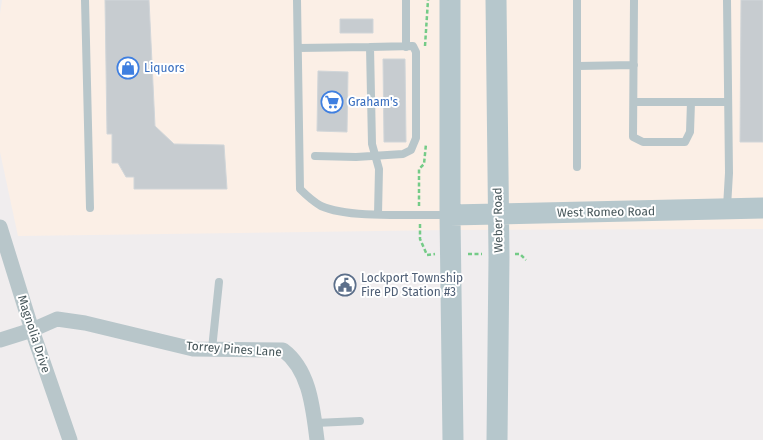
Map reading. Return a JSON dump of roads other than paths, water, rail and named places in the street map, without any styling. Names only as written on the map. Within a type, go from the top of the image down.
[{"type":"main road","points":[[450,0],[453,440]]},
{"type":"main road","name":"Weber Road","points":[[496,0],[498,214],[497,440]]},
{"type":"main road","name":"West Romeo Road","points":[[450,215],[763,208]]},
{"type":"street","name":"Magnolia Drive","points":[[0,227],[32,330],[70,440]]},
{"type":"street","name":"Torrey Pines Lane","points":[[0,340],[32,330],[57,319],[85,323],[193,349],[283,350],[294,358],[302,371],[313,410],[317,440]]},
{"type":"lane","points":[[85,0],[90,208]]},
{"type":"lane","points":[[298,0],[300,189],[320,205],[339,212],[450,215]]},
{"type":"lane","points":[[406,0],[406,47]]},
{"type":"lane","points":[[577,0],[577,167]]},
{"type":"lane","points":[[634,0],[633,137],[643,142],[685,142],[690,132],[691,102]]},
{"type":"lane","points":[[727,0],[729,173],[727,209]]},
{"type":"lane","points":[[298,48],[413,46],[416,52],[416,138],[411,150],[403,154],[356,157],[315,156]]},
{"type":"lane","points":[[370,47],[372,144],[378,169],[378,214]]},
{"type":"lane","points":[[578,66],[634,65]]},
{"type":"lane","points":[[634,102],[728,102]]},
{"type":"lane","points":[[212,349],[219,282]]},
{"type":"lane","points":[[315,423],[360,421]]},
{"type":"place","name":"Liquors","points":[[128,68]]},
{"type":"place","name":"Graham's","points":[[332,102]]},
{"type":"place","name":"Lockport Township Fire PD Station #3","points":[[345,285]]}]
